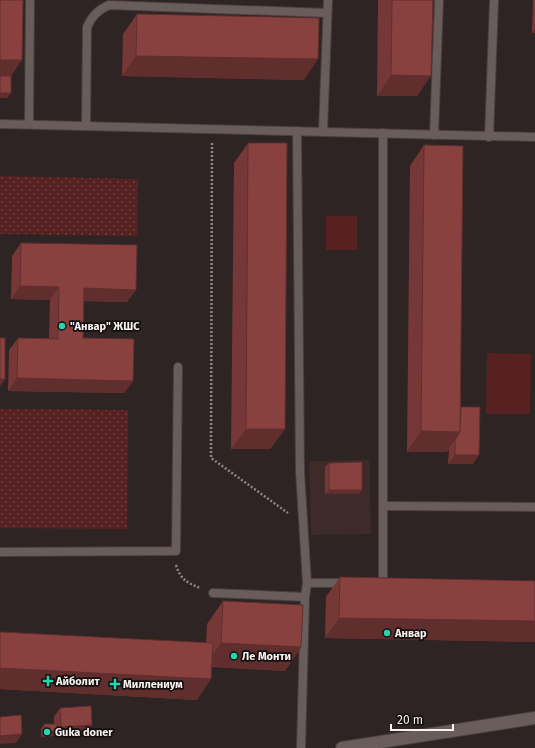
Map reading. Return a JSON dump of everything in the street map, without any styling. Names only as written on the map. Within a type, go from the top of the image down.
[{"type":"street","points":[[342,748],[395,744],[535,718]]},
{"type":"lane","points":[[29,124],[30,0]]},
{"type":"lane","points":[[323,131],[328,0]]},
{"type":"lane","points":[[434,135],[439,0]]},
{"type":"lane","points":[[489,137],[494,0]]},
{"type":"lane","points":[[86,126],[87,27],[91,18],[99,10],[109,5],[327,13]]},
{"type":"lane","points":[[0,124],[535,137]]},
{"type":"lane","points":[[297,131],[300,472],[307,583],[305,597],[301,748]]},
{"type":"lane","points":[[382,133],[383,583]]},
{"type":"lane","points":[[0,552],[176,551],[178,367]]},
{"type":"lane","points":[[383,506],[535,507]]},
{"type":"lane","points":[[307,583],[352,583]]},
{"type":"lane","points":[[213,593],[305,597]]},
{"type":"path","points":[[212,129],[211,458],[303,525]]},
{"type":"path","points":[[176,551],[176,564],[179,575],[187,583],[213,593]]},
{"type":"shaded area","points":[[0,176],[138,179],[137,236],[0,234]]},
{"type":"shaded area","points":[[326,216],[357,216],[357,250],[326,250]]},
{"type":"shaded area","points":[[487,353],[531,354],[530,414],[486,414]]},
{"type":"shaded area","points":[[0,409],[128,410],[127,529],[0,528]]},
{"type":"shaded area","points":[[369,460],[371,534],[311,535],[309,461]]},
{"type":"building","points":[[0,0],[23,0],[22,60],[0,60]]},
{"type":"building","points":[[392,0],[433,0],[431,76],[391,75]]},
{"type":"building","points":[[137,14],[319,18],[318,59],[136,56]]},
{"type":"building","points":[[0,76],[11,76],[11,93],[0,93]]},
{"type":"building","points":[[248,143],[287,143],[285,429],[246,429]]},
{"type":"building","points":[[424,145],[463,146],[460,432],[421,431]]},
{"type":"building","name":"\"Анвар\" ЖШС","points":[[21,243],[137,245],[136,290],[84,288],[83,338],[134,339],[133,381],[17,378],[18,338],[58,339],[59,287],[20,286]]},
{"type":"building","points":[[0,338],[5,338],[5,379],[0,379]]},
{"type":"building","points":[[461,407],[480,407],[479,455],[455,455],[455,440],[460,432]]},
{"type":"building","points":[[362,462],[362,490],[329,490],[329,463]]},
{"type":"building","points":[[340,577],[535,581],[535,621],[339,618]]},
{"type":"building","points":[[223,601],[303,605],[301,647],[221,643]]},
{"type":"building","points":[[0,632],[213,643],[211,679],[0,668]]},
{"type":"building","points":[[91,706],[92,725],[61,727],[60,708]]},
{"type":"building","points":[[21,715],[22,734],[0,736],[0,717]]},
{"type":"building","points":[[44,724],[57,724],[57,731],[45,732]]},
{"type":"place","name":"\"Анвар\" ЖШС","points":[[62,326]]},
{"type":"place","name":"Анвар","points":[[387,633]]},
{"type":"place","name":"Ле Монти","points":[[234,656]]},
{"type":"place","name":"Айболит","points":[[48,681]]},
{"type":"place","name":"Миллениум","points":[[115,684]]},
{"type":"place","name":"Guka doner","points":[[47,732]]}]
